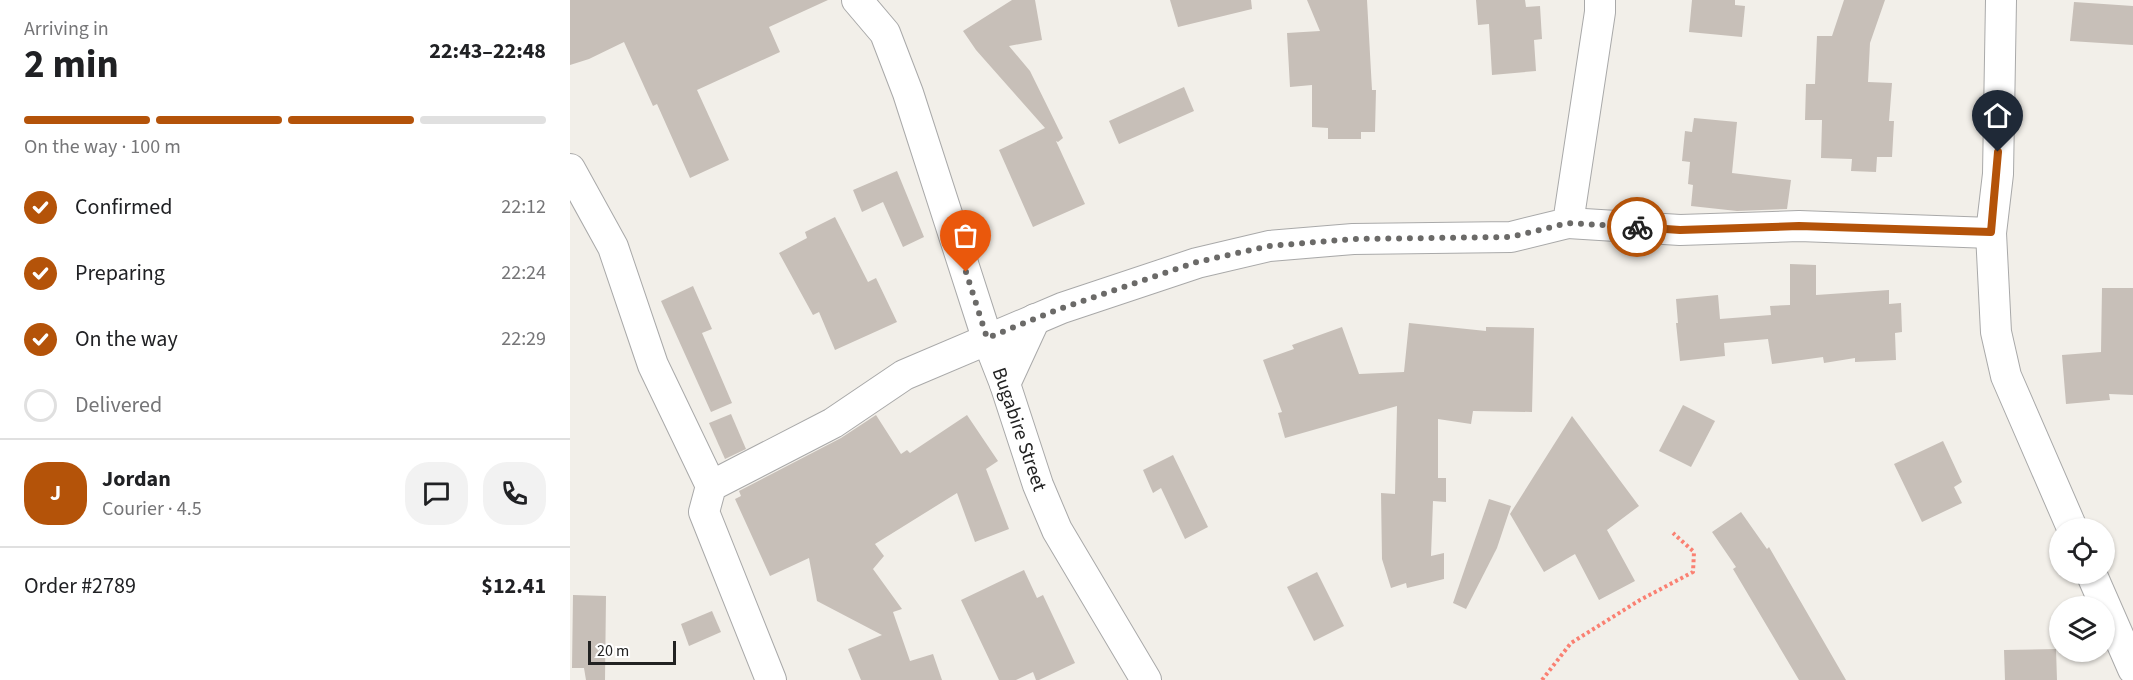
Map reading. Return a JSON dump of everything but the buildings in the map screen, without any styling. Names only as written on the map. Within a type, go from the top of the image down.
[{"type":"street","name":"Bugabire Street","points":[[857,0],[885,33],[908,93],[987,338],[1005,384],[1038,485],[1057,530],[1146,680]]},
{"type":"street","points":[[1568,223],[1600,0]]},
{"type":"street","points":[[2001,0],[1998,174],[1991,232],[1996,332],[2006,376],[2068,518]]},
{"type":"street","points":[[570,168],[613,247],[653,364],[711,486],[704,512],[771,680]]},
{"type":"street","points":[[711,486],[833,423],[904,375],[987,338],[1062,308],[1197,262],[1269,246],[1353,239],[1511,237],[1568,223],[1680,230],[1799,226],[1991,232]]},
{"type":"street","points":[[1005,384],[1035,319]]},
{"type":"street","points":[[2096,584],[2133,669]]},
{"type":"path","points":[[1542,680],[1570,643],[1640,600],[1694,572],[1694,552],[1673,533]]},
{"type":"way so far","points":[[966,272],[987,338],[1062,308],[1197,262],[1269,246],[1353,239],[1511,237],[1568,223],[1637,227]]},
{"type":"route","points":[[1637,227],[1680,230],[1799,226],[1991,232],[1998,174],[1998,152]]}]
